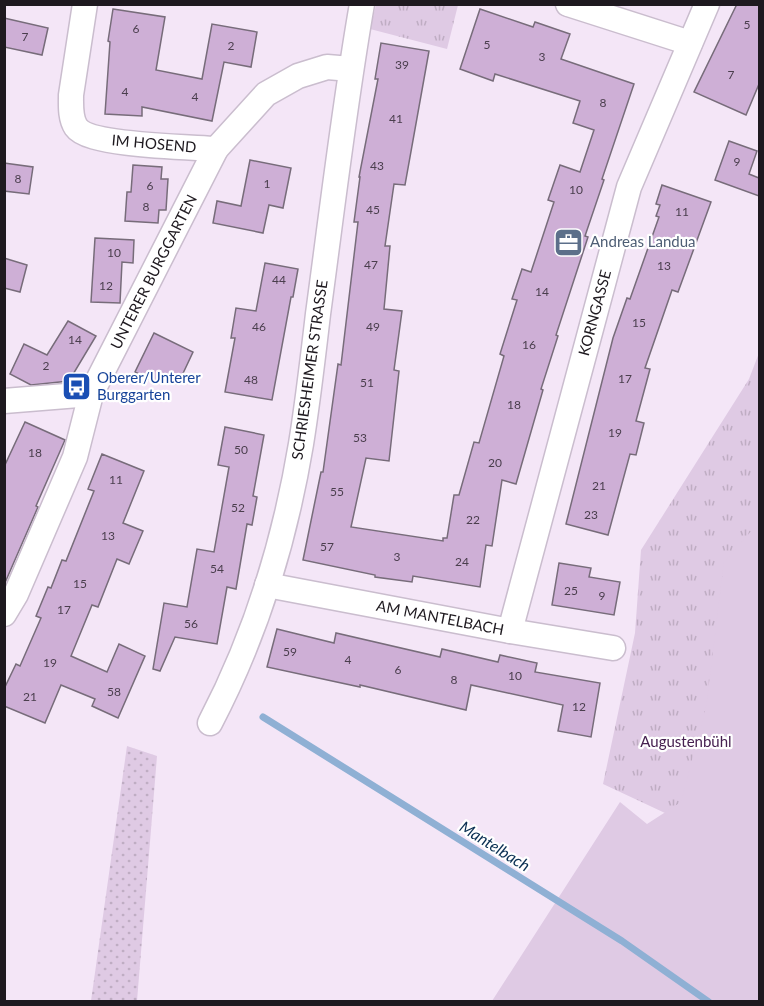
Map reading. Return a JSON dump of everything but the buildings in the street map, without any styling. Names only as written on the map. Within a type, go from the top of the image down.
[{"type":"street","name":"IM HOSEND","points":[[85,4],[70,95],[76,127],[86,134],[108,141],[216,149]]},
{"type":"street","name":"SCHRIESHEIMER STRASSE","points":[[210,723],[229,687],[267,585],[287,515],[301,444],[351,69],[362,4]]},
{"type":"street","points":[[567,4],[690,43]]},
{"type":"street","name":"KORNGASSE","points":[[510,632],[629,187],[708,4]]},
{"type":"street","name":"UNTERER BURGGARTEN","points":[[4,614],[16,594],[75,458],[91,394],[216,149],[266,94],[298,75],[327,67],[351,69]]},
{"type":"street","points":[[4,401],[91,394]]},
{"type":"street","name":"AM MANTELBACH","points":[[267,585],[510,632],[614,648]]},
{"type":"green space","points":[[376,5],[458,5],[447,49],[370,29]]},
{"type":"green space","name":"Augustenbühl","points":[[759,353],[759,857],[603,784],[635,633],[641,550],[749,379]]},
{"type":"green space","points":[[759,527],[759,1001],[492,1001],[620,802],[647,824],[681,802],[706,707],[724,562],[753,529]]},
{"type":"green space","points":[[127,746],[157,756],[137,1001],[91,1001]]},
{"type":"waterway","name":"Mantelbach","points":[[263,717],[622,941],[709,1002]]},
{"type":"place","name":"Andreas Landua","points":[[569,242]]},
{"type":"place","name":"Oberer/Unterer Burggarten","points":[[76,387]]}]
